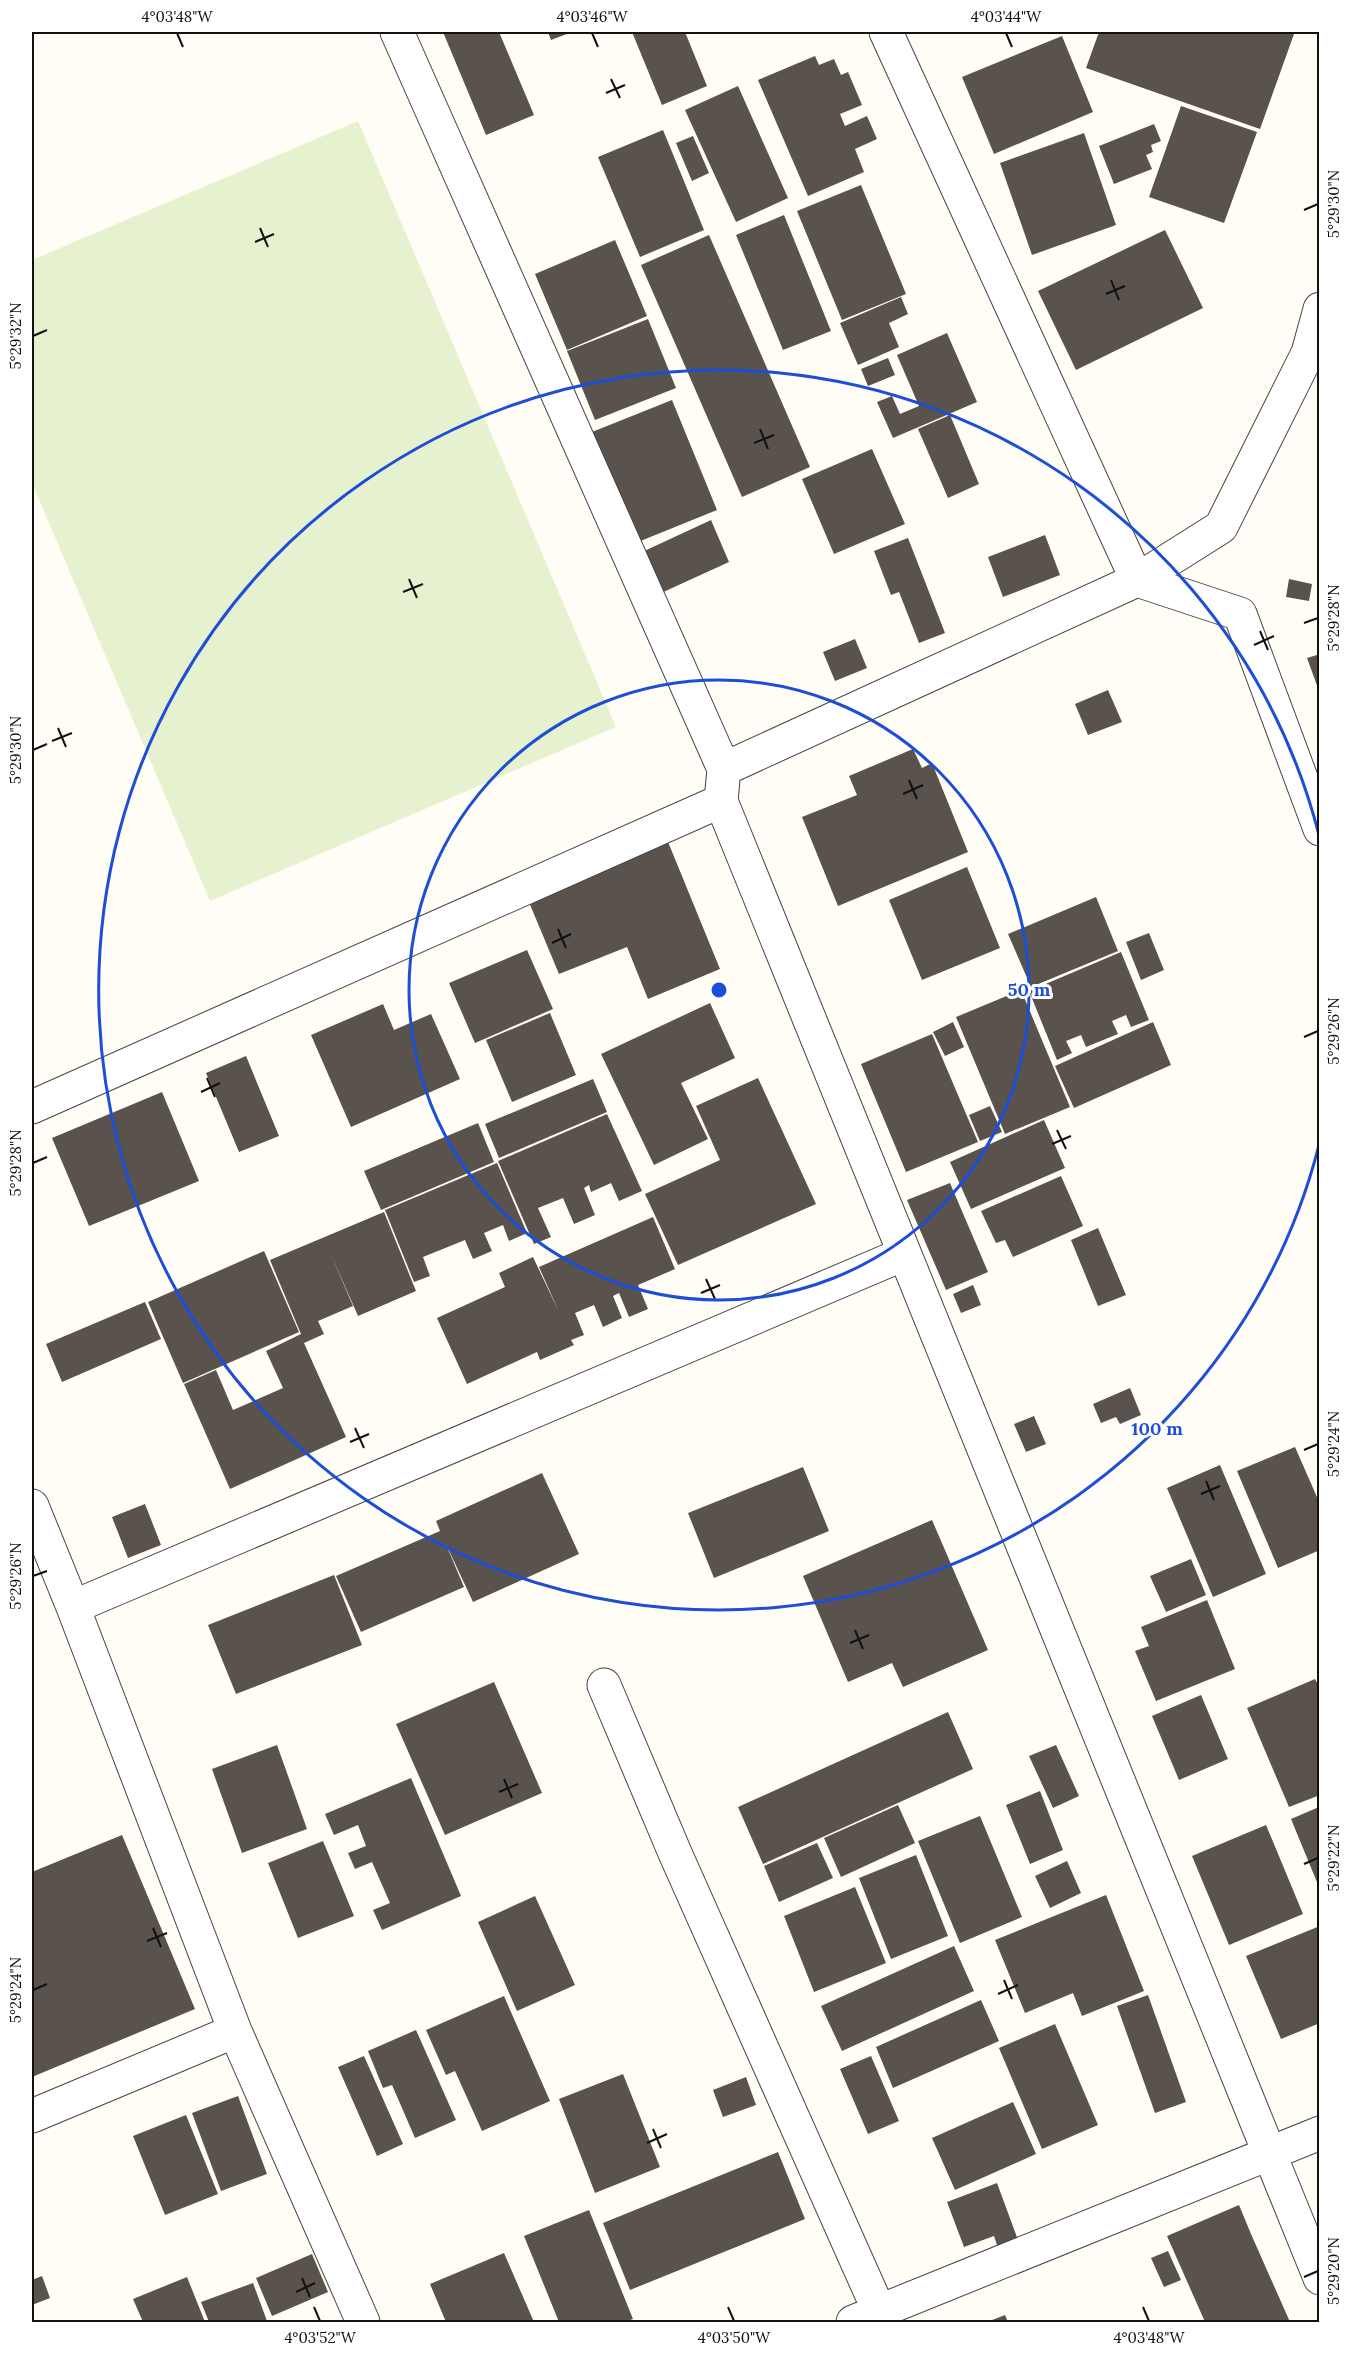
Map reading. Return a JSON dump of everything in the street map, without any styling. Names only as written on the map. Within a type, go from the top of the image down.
[{"type":"street","points":[[398,32],[724,768],[720,801],[1320,2278]]},
{"type":"street","points":[[886,32],[1137,580],[1240,614],[1320,829]]},
{"type":"street","points":[[724,768],[1137,580],[1221,527],[1308,353],[1320,309]]},
{"type":"street","points":[[32,1107],[720,801]]},
{"type":"street","points":[[73,1607],[904,1254]]},
{"type":"street","points":[[32,1506],[73,1607],[235,2031],[363,2322]]},
{"type":"street","points":[[604,1685],[866,2317],[1320,2133]]},
{"type":"street","points":[[32,2116],[235,2031]]},
{"type":"green space","points":[[358,121],[616,727],[210,901],[32,483],[32,260]]},
{"type":"building","points":[[443,32],[499,32],[534,115],[486,135]]},
{"type":"building","points":[[548,32],[572,32],[551,40]]},
{"type":"building","points":[[632,32],[685,32],[707,86],[662,105]]},
{"type":"building","points":[[1099,32],[1288,32],[1294,34],[1260,129],[1086,68]]},
{"type":"building","points":[[1062,36],[1093,112],[994,154],[962,77]]},
{"type":"building","points":[[815,56],[819,65],[834,59],[841,75],[848,72],[862,105],[840,114],[845,126],[867,116],[877,139],[855,149],[864,172],[808,196],[758,80]]},
{"type":"building","points":[[738,86],[788,198],[736,222],[685,110]]},
{"type":"building","points":[[1181,106],[1257,132],[1224,223],[1149,197]]},
{"type":"building","points":[[1154,124],[1161,141],[1151,145],[1153,152],[1146,155],[1152,169],[1114,184],[1099,146]]},
{"type":"building","points":[[663,130],[704,230],[640,257],[598,157]]},
{"type":"building","points":[[1084,133],[1116,225],[1032,255],[1000,163]]},
{"type":"building","points":[[693,136],[709,173],[692,181],[676,143]]},
{"type":"building","points":[[861,185],[906,294],[842,320],[797,211]]},
{"type":"building","points":[[784,215],[831,331],[783,350],[736,235]]},
{"type":"building","points":[[1165,230],[1203,308],[1076,370],[1038,291]]},
{"type":"building","points":[[709,235],[810,467],[742,497],[641,265]]},
{"type":"building","points":[[615,240],[647,316],[567,350],[535,274]]},
{"type":"building","points":[[901,297],[908,314],[889,323],[899,347],[858,365],[840,323]]},
{"type":"building","points":[[648,319],[676,388],[595,420],[567,351]]},
{"type":"building","points":[[947,333],[977,402],[893,438],[877,402],[892,396],[900,414],[919,406],[897,355]]},
{"type":"building","points":[[888,358],[895,375],[868,386],[861,369]]},
{"type":"building","points":[[672,400],[717,510],[638,542],[592,432]]},
{"type":"building","points":[[950,415],[979,484],[948,498],[918,429]]},
{"type":"building","points":[[872,449],[905,524],[834,554],[802,479]]},
{"type":"building","points":[[711,520],[729,562],[659,594],[640,553]]},
{"type":"building","points":[[1045,535],[1060,575],[1003,597],[988,557]]},
{"type":"building","points":[[908,538],[945,633],[919,643],[899,592],[891,595],[874,551]]},
{"type":"building","points":[[1289,579],[1312,584],[1309,601],[1286,597]]},
{"type":"building","points":[[855,639],[867,668],[835,681],[823,652]]},
{"type":"building","points":[[1320,654],[1320,691],[1319,691],[1307,658]]},
{"type":"building","points":[[1108,690],[1122,722],[1088,735],[1075,704]]},
{"type":"building","points":[[913,749],[922,768],[932,763],[968,852],[838,906],[802,817],[857,795],[849,776]]},
{"type":"building","points":[[666,837],[720,969],[648,999],[627,947],[559,974],[526,895]]},
{"type":"building","points":[[967,867],[1000,948],[922,980],[889,900]]},
{"type":"building","points":[[1096,897],[1118,951],[1031,987],[1008,934]]},
{"type":"building","points":[[1149,933],[1164,970],[1141,980],[1126,942]]},
{"type":"building","points":[[527,950],[553,1009],[475,1043],[449,983]]},
{"type":"building","points":[[1121,952],[1149,1020],[1131,1027],[1126,1015],[1112,1021],[1118,1034],[1086,1047],[1081,1035],[1066,1041],[1072,1053],[1057,1060],[1029,991]]},
{"type":"building","points":[[1021,990],[1070,1107],[1005,1134],[956,1017]]},
{"type":"building","points":[[710,1003],[735,1058],[681,1083],[708,1139],[654,1165],[601,1054]]},
{"type":"building","points":[[383,1004],[394,1030],[431,1014],[460,1079],[351,1127],[311,1035]]},
{"type":"building","points":[[550,1013],[576,1075],[512,1102],[486,1040]]},
{"type":"building","points":[[953,1022],[964,1047],[945,1056],[933,1032]]},
{"type":"building","points":[[1153,1022],[1171,1065],[1074,1108],[1055,1066]]},
{"type":"building","points":[[932,1034],[978,1142],[906,1172],[861,1064]]},
{"type":"building","points":[[246,1056],[279,1136],[239,1152],[206,1073]]},
{"type":"building","points":[[758,1078],[816,1204],[678,1265],[645,1194],[720,1160],[696,1106]]},
{"type":"building","points":[[593,1079],[607,1112],[499,1158],[485,1124]]},
{"type":"building","points":[[162,1092],[199,1181],[89,1226],[52,1138]]},
{"type":"building","points":[[990,1106],[1002,1132],[980,1141],[969,1115]]},
{"type":"building","points":[[607,1114],[642,1191],[619,1201],[611,1183],[591,1192],[589,1185],[584,1188],[595,1215],[574,1224],[563,1198],[538,1208],[551,1237],[534,1244],[498,1161]]},
{"type":"building","points":[[1044,1120],[1065,1168],[971,1209],[950,1162]]},
{"type":"building","points":[[478,1123],[494,1162],[381,1210],[364,1171]]},
{"type":"building","points":[[497,1163],[527,1233],[509,1241],[503,1225],[484,1233],[492,1251],[473,1259],[465,1240],[423,1257],[430,1276],[414,1282],[385,1210]]},
{"type":"building","points":[[1061,1176],[1083,1226],[1013,1257],[1005,1240],[996,1243],[981,1211]]},
{"type":"building","points":[[950,1183],[988,1272],[946,1290],[907,1200]]},
{"type":"building","points":[[384,1212],[416,1291],[358,1316],[330,1252],[353,1306],[318,1321],[324,1334],[304,1343],[346,1437],[230,1489],[184,1384],[216,1370],[233,1410],[283,1388],[266,1351],[301,1334],[270,1260]]},
{"type":"building","points":[[653,1217],[675,1269],[638,1285],[648,1309],[629,1317],[619,1293],[613,1296],[622,1318],[603,1327],[594,1305],[575,1313],[584,1335],[571,1340],[574,1345],[540,1360],[537,1352],[467,1384],[437,1318],[505,1287],[499,1273],[533,1257],[559,1312],[539,1267]]},
{"type":"building","points":[[1098,1228],[1126,1295],[1098,1306],[1071,1240]]},
{"type":"building","points":[[264,1251],[299,1332],[183,1383],[148,1302]]},
{"type":"building","points":[[973,1285],[981,1305],[961,1313],[953,1294]]},
{"type":"building","points":[[145,1302],[161,1339],[62,1382],[46,1344]]},
{"type":"building","points":[[1130,1388],[1141,1415],[1120,1424],[1116,1417],[1101,1423],[1093,1404]]},
{"type":"building","points":[[1034,1416],[1046,1444],[1026,1452],[1014,1424]]},
{"type":"building","points":[[1295,1447],[1320,1504],[1320,1550],[1278,1568],[1237,1471]]},
{"type":"building","points":[[1220,1465],[1266,1574],[1213,1597],[1167,1488]]},
{"type":"building","points":[[803,1467],[829,1531],[714,1578],[688,1513]]},
{"type":"building","points":[[542,1473],[579,1554],[473,1602],[445,1542],[464,1587],[361,1632],[336,1576],[440,1531],[436,1521]]},
{"type":"building","points":[[145,1504],[161,1545],[128,1558],[112,1517]]},
{"type":"building","points":[[932,1520],[988,1650],[903,1687],[892,1663],[848,1682],[803,1576]]},
{"type":"building","points":[[1191,1559],[1206,1595],[1166,1612],[1150,1576]]},
{"type":"building","points":[[334,1575],[362,1645],[236,1694],[208,1625]]},
{"type":"building","points":[[1207,1600],[1235,1669],[1156,1701],[1135,1651],[1149,1646],[1141,1627]]},
{"type":"building","points":[[1315,1679],[1320,1688],[1320,1795],[1289,1807],[1247,1708]]},
{"type":"building","points":[[494,1682],[542,1793],[445,1835],[396,1724]]},
{"type":"building","points":[[1201,1695],[1228,1759],[1179,1780],[1152,1716]]},
{"type":"building","points":[[948,1712],[973,1769],[763,1864],[738,1807]]},
{"type":"building","points":[[277,1745],[307,1829],[242,1853],[212,1769]]},
{"type":"building","points":[[1056,1745],[1079,1796],[1053,1808],[1029,1756]]},
{"type":"building","points":[[411,1778],[461,1896],[382,1930],[373,1910],[390,1903],[372,1862],[355,1869],[348,1853],[366,1846],[358,1825],[334,1835],[325,1814]]},
{"type":"building","points":[[1040,1791],[1063,1850],[1030,1864],[1006,1805]]},
{"type":"building","points":[[898,1805],[915,1843],[841,1877],[824,1838]]},
{"type":"building","points":[[1319,1807],[1319,1887],[1291,1819]]},
{"type":"building","points":[[980,1816],[1022,1917],[960,1943],[918,1841]]},
{"type":"building","points":[[1266,1825],[1303,1914],[1229,1945],[1192,1856]]},
{"type":"building","points":[[122,1835],[195,2009],[32,2077],[32,1872]]},
{"type":"building","points":[[323,1841],[354,1916],[298,1938],[268,1863]]},
{"type":"building","points":[[817,1843],[833,1878],[779,1902],[764,1866]]},
{"type":"building","points":[[916,1855],[948,1936],[891,1959],[859,1878]]},
{"type":"building","points":[[1067,1861],[1081,1893],[1050,1908],[1035,1876]]},
{"type":"building","points":[[855,1887],[886,1963],[814,1992],[784,1916]]},
{"type":"building","points":[[1106,1895],[1144,1991],[1082,2016],[1073,1993],[1025,2013],[995,1940]]},
{"type":"building","points":[[535,1896],[575,1985],[517,2011],[478,1922]]},
{"type":"building","points":[[1320,1926],[1320,2023],[1281,2039],[1246,1956]]},
{"type":"building","points":[[954,1946],[974,1991],[842,2051],[821,2006]]},
{"type":"building","points":[[1148,1995],[1186,2102],[1155,2113],[1117,2006]]},
{"type":"building","points":[[504,1996],[550,2101],[482,2131],[455,2071],[446,2075],[426,2030]]},
{"type":"building","points":[[981,2000],[999,2041],[893,2088],[876,2047]]},
{"type":"building","points":[[1055,2024],[1098,2125],[1042,2149],[999,2048]]},
{"type":"building","points":[[416,2030],[456,2120],[415,2138],[392,2085],[383,2088],[368,2051]]},
{"type":"building","points":[[364,2056],[403,2144],[377,2156],[338,2067]]},
{"type":"building","points":[[871,2056],[899,2121],[868,2134],[840,2069]]},
{"type":"building","points":[[623,2074],[660,2167],[595,2193],[559,2099]]},
{"type":"building","points":[[746,2077],[756,2105],[723,2117],[713,2090]]},
{"type":"building","points":[[238,2096],[267,2174],[221,2191],[192,2113]]},
{"type":"building","points":[[1013,2102],[1036,2154],[955,2190],[932,2138]]},
{"type":"building","points":[[186,2115],[218,2194],[165,2215],[133,2136]]},
{"type":"building","points":[[778,2152],[805,2219],[630,2290],[603,2223]]},
{"type":"building","points":[[997,2183],[1018,2240],[998,2248],[994,2236],[964,2247],[947,2202]]},
{"type":"building","points":[[1239,2205],[1290,2322],[1205,2322],[1167,2236]]},
{"type":"building","points":[[589,2210],[633,2319],[624,2322],[559,2322],[524,2236]]},
{"type":"building","points":[[1168,2251],[1181,2280],[1164,2287],[1151,2258]]},
{"type":"building","points":[[504,2253],[534,2322],[446,2322],[430,2284]]},
{"type":"building","points":[[312,2254],[328,2292],[272,2316],[256,2278]]},
{"type":"building","points":[[42,2276],[50,2298],[32,2305],[32,2280]]},
{"type":"building","points":[[187,2277],[205,2322],[143,2322],[133,2299]]},
{"type":"building","points":[[253,2283],[267,2321],[209,2322],[201,2302]]},
{"type":"building","points":[[1005,2315],[1008,2322],[987,2322]]}]
